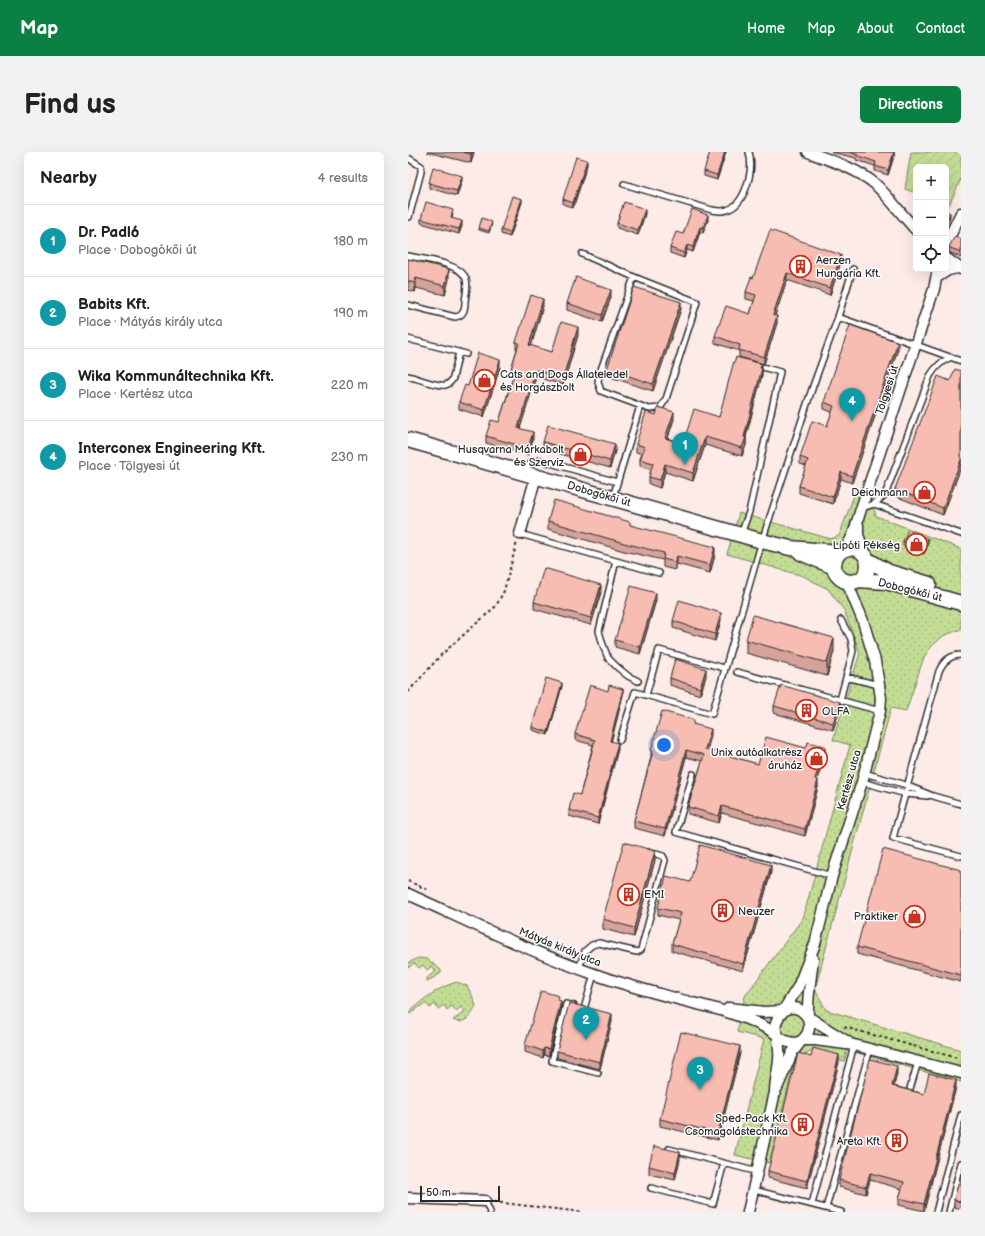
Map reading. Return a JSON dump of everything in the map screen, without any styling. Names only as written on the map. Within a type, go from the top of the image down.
[{"type":"main road","name":"Dobogókői út","points":[[408,440],[790,548],[834,567]]},
{"type":"main road","name":"Dobogókői út","points":[[790,548],[843,550]]},
{"type":"main road","points":[[856,548],[866,557],[869,566],[864,577],[854,581],[838,576],[835,572],[835,560],[843,550],[856,548]]},
{"type":"main road","name":"Dobogókői út","points":[[866,557],[889,572],[961,594]]},
{"type":"main road","name":"Dobogókői út","points":[[854,581],[886,582],[961,603]]},
{"type":"street","points":[[808,152],[862,174],[883,192],[913,227]]},
{"type":"street","points":[[949,238],[961,213]]},
{"type":"street","points":[[949,260],[960,268]]},
{"type":"street","points":[[938,273],[960,268]]},
{"type":"street","name":"Tölgyesi út","points":[[843,550],[853,535],[938,273]]},
{"type":"street","points":[[520,534],[530,474]]},
{"type":"street","name":"Tölgyesi út","points":[[859,514],[858,535],[866,557]]},
{"type":"street","name":"Kertész utca","points":[[783,1011],[798,988],[815,944],[832,876],[863,777],[880,711],[879,685],[875,661],[863,621],[854,581]]},
{"type":"street","name":"Mátyás király utca","points":[[408,894],[539,953],[594,974],[740,1016],[765,1026],[778,1035]]},
{"type":"street","name":"Kertész utca","points":[[808,1018],[808,989],[815,944]]},
{"type":"street","name":"Mátyás király utca","points":[[709,1007],[764,1012],[783,1011]]},
{"type":"street","points":[[748,1212],[775,1092],[775,1080],[779,1062],[780,1047],[776,1030],[776,1021],[783,1011],[794,1008],[805,1013],[810,1024],[809,1030],[807,1035],[792,1053],[782,1079],[775,1092]]},
{"type":"street","points":[[808,1018],[814,1020],[854,1045]]},
{"type":"street","points":[[778,1035],[785,1041],[791,1043],[802,1040],[815,1040],[854,1045],[961,1073]]},
{"type":"street","points":[[408,1198],[485,1201]]},
{"type":"lane","points":[[624,184],[722,212],[728,210],[739,201],[748,185],[751,168],[751,157],[749,152]]},
{"type":"lane","points":[[408,158],[421,166],[421,172],[409,217]]},
{"type":"lane","points":[[582,254],[697,302],[666,399],[660,408],[649,409],[601,391],[598,382],[599,375],[634,277]]},
{"type":"lane","points":[[408,256],[456,268],[464,274],[467,283],[463,312],[458,317],[408,305]]},
{"type":"lane","points":[[620,740],[635,692],[712,714],[724,668],[762,541],[853,269]]},
{"type":"lane","points":[[838,317],[961,361]]},
{"type":"lane","points":[[408,339],[466,354]]},
{"type":"lane","points":[[408,376],[442,385],[449,384],[452,381],[459,352]]},
{"type":"lane","points":[[859,514],[885,495],[930,376],[941,362],[951,357]]},
{"type":"lane","points":[[741,535],[749,512],[780,372],[750,364]]},
{"type":"lane","points":[[612,498],[640,406]]},
{"type":"lane","points":[[530,474],[528,464],[540,460],[617,482]]},
{"type":"lane","points":[[874,504],[961,534]]},
{"type":"lane","points":[[520,534],[659,573]]},
{"type":"lane","points":[[616,561],[599,631],[608,658],[628,676],[638,681]]},
{"type":"lane","points":[[602,588],[609,590]]},
{"type":"lane","points":[[840,700],[853,651],[851,639],[841,620]]},
{"type":"lane","points":[[646,695],[659,650],[724,668]]},
{"type":"lane","points":[[961,655],[952,656],[942,664],[893,838],[961,856]]},
{"type":"lane","points":[[736,672],[880,711]]},
{"type":"lane","points":[[846,677],[879,685]]},
{"type":"lane","points":[[693,774],[676,832],[832,876]]},
{"type":"lane","points":[[863,777],[908,786],[961,804]]},
{"type":"lane","points":[[863,777],[906,794],[934,796]]},
{"type":"lane","points":[[579,968],[585,950],[592,945],[599,943],[637,952],[641,950],[665,860],[663,856],[643,851]]},
{"type":"lane","points":[[584,1009],[594,974]]},
{"type":"lane","points":[[591,1010],[566,1004],[552,1061],[598,1074]]},
{"type":"lane","points":[[812,1204],[854,1045]]},
{"type":"lane","points":[[826,1208],[870,1049]]},
{"type":"lane","points":[[909,1092],[918,1062]]},
{"type":"lane","points":[[936,1212],[961,1115]]},
{"type":"lane","points":[[669,1149],[758,1172]]},
{"type":"lane","points":[[651,1188],[713,1204],[724,1163]]},
{"type":"lane","points":[[949,1212],[961,1163]]},
{"type":"lane","points":[[754,1190],[841,1212]]},
{"type":"lane","points":[[485,1201],[490,1212]]},
{"type":"path","points":[[408,692],[441,655],[496,606],[504,591],[520,534]]},
{"type":"path","points":[[408,881],[430,891]]},
{"type":"path","points":[[840,1026],[961,1059]]},
{"type":"path","points":[[485,1201],[582,1212]]},
{"type":"green space","points":[[911,152],[961,152],[961,179],[949,205],[949,164],[913,164],[913,192],[905,189]]},
{"type":"green space","points":[[856,490],[870,495],[876,516],[961,549],[961,630],[943,636],[931,647],[924,657],[906,711],[891,708],[815,989],[826,1010],[961,1050],[961,1082],[847,1050],[844,1061],[812,1051],[795,1060],[769,1163],[735,1155],[764,1039],[737,1032],[745,996],[803,918],[850,745],[833,740],[860,653],[844,610],[828,589],[803,576],[727,554],[739,513],[831,539],[839,536]]},
{"type":"green space","points":[[418,958],[427,959],[441,970],[441,973],[427,981],[427,978],[436,971],[432,966],[427,970],[423,965],[419,968],[414,963],[408,968],[408,963]]},
{"type":"green space","points":[[457,982],[467,986],[476,1006],[470,1016],[464,1021],[461,1022],[453,1020],[465,1012],[461,1007],[456,1011],[452,1006],[447,1010],[444,1005],[438,1009],[435,1004],[430,1008],[425,1003],[410,1014],[408,1012],[443,987]]},
{"type":"building","points":[[710,152],[725,152],[717,175],[704,171]]},
{"type":"building","points":[[850,152],[894,152],[888,170],[875,166],[876,162]]},
{"type":"building","points":[[576,157],[587,160],[573,203],[563,199]]},
{"type":"building","points":[[433,167],[462,176],[457,191],[429,183]]},
{"type":"building","points":[[512,196],[522,199],[510,233],[501,230]]},
{"type":"building","points":[[426,202],[453,210],[451,218],[462,221],[459,229],[421,219]]},
{"type":"building","points":[[624,202],[645,209],[638,230],[617,223]]},
{"type":"building","points":[[692,209],[708,215],[703,228],[700,227],[693,247],[687,245],[684,253],[670,248],[676,232],[683,234]]},
{"type":"building","points":[[482,218],[492,222],[489,231],[479,228]]},
{"type":"building","points":[[770,230],[841,255],[830,288],[787,273],[773,315],[777,316],[764,357],[739,350],[740,345],[715,336],[726,306],[750,314],[756,295],[746,292],[751,277],[753,278]]},
{"type":"building","points":[[955,236],[961,239],[961,253],[949,247]]},
{"type":"building","points":[[408,259],[449,269],[445,286],[416,278],[415,283],[408,281]]},
{"type":"building","points":[[576,277],[611,290],[602,315],[567,303]]},
{"type":"building","points":[[634,287],[681,302],[653,384],[607,369]]},
{"type":"building","points":[[531,295],[543,299],[529,345],[552,352],[561,322],[578,327],[563,378],[536,370],[518,428],[533,432],[528,448],[486,436],[491,420],[499,422],[515,371],[511,369],[519,343],[516,342]]},
{"type":"building","points":[[850,325],[898,342],[852,476],[841,472],[833,497],[799,486],[808,460],[800,457],[812,421],[827,426],[834,406],[824,402]]},
{"type":"building","name":"Cats and Dogs Állateledel és Horgászbolt","points":[[478,353],[500,360],[484,410],[459,402],[465,385],[468,386]]},
{"type":"building","points":[[736,357],[762,364],[744,437],[746,437],[742,448],[705,437],[693,473],[665,464],[660,480],[649,477],[653,463],[640,459],[645,447],[636,444],[646,412],[656,415],[658,407],[674,412],[665,438],[683,444],[694,409],[719,417]]},
{"type":"building","points":[[955,369],[961,371],[961,460],[943,508],[895,489],[938,376],[950,381]]},
{"type":"building","points":[[548,425],[615,444],[610,461],[543,442]]},
{"type":"building","points":[[554,500],[630,522],[630,525],[715,547],[710,565],[677,556],[675,562],[663,559],[664,553],[548,521]]},
{"type":"building","points":[[908,530],[928,539],[924,550],[903,541]]},
{"type":"building","points":[[544,568],[601,585],[591,618],[534,602]]},
{"type":"building","points":[[631,586],[656,593],[640,647],[615,640]]},
{"type":"building","points":[[679,600],[721,613],[715,634],[673,621]]},
{"type":"building","points":[[753,615],[834,638],[827,663],[746,640]]},
{"type":"building","points":[[675,659],[706,669],[700,688],[670,678]]},
{"type":"building","points":[[546,678],[562,683],[548,732],[532,727]]},
{"type":"building","points":[[590,685],[608,691],[609,685],[623,689],[610,741],[618,743],[598,818],[569,810],[573,793],[580,795],[595,740],[575,734]]},
{"type":"building","name":"OLFA","points":[[781,685],[840,702],[833,723],[774,706]]},
{"type":"building","points":[[662,711],[694,720],[693,724],[711,729],[705,749],[758,764],[766,737],[806,748],[808,742],[825,746],[815,779],[818,780],[805,829],[722,806],[719,816],[688,807],[704,755],[686,750],[665,829],[634,821]]},
{"type":"building","name":"EMI","points":[[624,842],[655,851],[634,928],[603,919]]},
{"type":"building","name":"Neuzer","points":[[700,845],[771,865],[743,964],[672,944],[681,913],[658,908],[666,876],[690,882]]},
{"type":"building","name":"Praktiker","points":[[883,849],[961,870],[961,975],[857,947]]},
{"type":"building","points":[[541,991],[559,996],[558,1000],[561,1001],[549,1049],[544,1048],[543,1051],[525,1045]]},
{"type":"building","points":[[569,1003],[612,1014],[600,1062],[557,1051]]},
{"type":"building","points":[[681,1032],[740,1046],[718,1133],[660,1119]]},
{"type":"building","name":"Sped-Pack Kft. Csomagolástechnika","points":[[813,1048],[839,1055],[807,1181],[768,1171],[798,1053],[811,1057]]},
{"type":"building","name":"Areta Kft.","points":[[870,1059],[897,1066],[892,1086],[924,1094],[929,1073],[956,1080],[924,1204],[899,1198],[904,1182],[870,1173],[866,1187],[839,1180]]},
{"type":"building","points":[[654,1146],[680,1152],[675,1173],[649,1166]]},
{"type":"building","points":[[961,1173],[961,1202],[954,1200]]},
{"type":"place","name":"Aerzen Hungária Kft.","points":[[800,266]]},
{"type":"place","name":"Cats and Dogs Állateledel és Horgászbolt","points":[[484,380]]},
{"type":"place","name":"Interconex Engineering Kft.","points":[[852,421]]},
{"type":"place","name":"Husqvarna Márkabolt és Szerviz","points":[[580,455]]},
{"type":"place","name":"Dr. Padló","points":[[685,465]]},
{"type":"place","name":"Deichmann","points":[[924,492]]},
{"type":"place","name":"Lipóti Pékség","points":[[916,545]]},
{"type":"place","name":"OLFA","points":[[807,711]]},
{"type":"place","name":"Unix autóalkatrész áruház","points":[[817,758]]},
{"type":"place","name":"EMI","points":[[629,894]]},
{"type":"place","name":"Neuzer","points":[[722,911]]},
{"type":"place","name":"Praktiker","points":[[914,916]]},
{"type":"place","name":"Babits Kft.","points":[[586,1040]]},
{"type":"place","name":"Wika Kommunáltechnika Kft.","points":[[700,1090]]},
{"type":"place","name":"Sped-Pack Kft. Csomagolástechnika","points":[[803,1124]]},
{"type":"place","name":"Areta Kft.","points":[[897,1141]]}]
